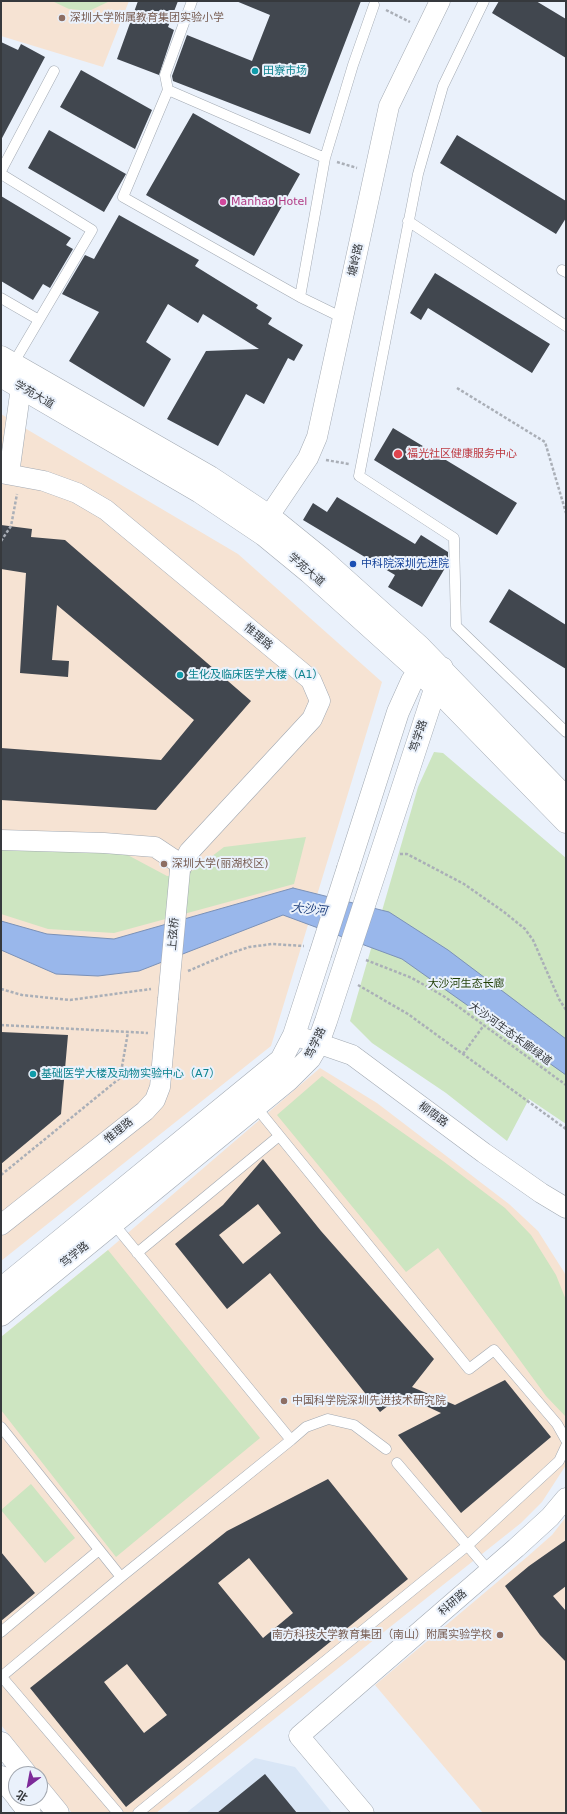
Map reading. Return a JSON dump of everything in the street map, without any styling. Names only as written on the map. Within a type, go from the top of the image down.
[{"type":"street","name":"塘岭路","points":[[269,516],[308,458],[317,437],[389,106],[440,1]]},
{"type":"street","name":"学苑大道","points":[[5,366],[21,387],[200,492],[246,522],[432,670],[566,822]]},
{"type":"street","name":"学苑大道","points":[[5,366],[210,477],[269,516],[322,559],[432,670],[566,798]]},
{"type":"street","points":[[10,474],[21,387]]},
{"type":"street","name":"惟理路","points":[[10,474],[44,481],[77,493],[106,510],[310,680],[320,701],[312,719],[189,852],[181,868]]},
{"type":"street","name":"笃学路","points":[[1,1315],[256,1107],[306,1064],[318,1044],[356,957],[381,854],[432,670]]},
{"type":"street","name":"笃学路","points":[[1,1289],[276,1065],[286,1052],[294,1035],[398,712],[405,694],[432,670]]},
{"type":"street","points":[[1,840],[96,842],[155,847],[181,868]]},
{"type":"street","name":"上弦桥","points":[[168,999],[181,868]]},
{"type":"street","name":"惟理路","points":[[1,1225],[145,1111],[156,1100],[160,1086],[168,999]]},
{"type":"street","name":"柳荫路","points":[[294,1035],[352,1055],[484,1153],[541,1193],[566,1208]]},
{"type":"street","points":[[541,1193],[566,1221]]},
{"type":"street","name":"科研路","points":[[364,1813],[299,1736],[489,1572],[550,1517],[566,1498]]},
{"type":"street","points":[[1,1743],[20,1766]]},
{"type":"street","points":[[1,1777],[8,1785]]},
{"type":"street","points":[[48,1801],[58,1813]]},
{"type":"lane","points":[[192,1],[165,75],[168,90],[123,197],[300,297],[343,318]]},
{"type":"lane","points":[[484,1],[443,86],[418,174],[359,476],[454,538],[456,626],[566,732]]},
{"type":"lane","points":[[300,297],[325,158],[353,65],[374,6]]},
{"type":"lane","points":[[1,171],[54,71]]},
{"type":"lane","points":[[168,90],[325,158]]},
{"type":"lane","points":[[1,174],[92,230],[39,320],[5,366]]},
{"type":"lane","points":[[408,220],[566,326]]},
{"type":"lane","points":[[1,298],[39,320]]},
{"type":"lane","points":[[256,1107],[469,1369],[494,1350],[557,1424],[566,1440]]},
{"type":"lane","points":[[137,1253],[279,1136]]},
{"type":"lane","points":[[113,1223],[292,1440]]},
{"type":"lane","points":[[118,1813],[1,1677],[121,1577],[292,1440],[306,1427],[328,1419],[354,1425],[386,1449]]},
{"type":"lane","points":[[1,1427],[121,1577]]},
{"type":"lane","points":[[138,1813],[468,1545],[559,1461],[566,1446]]},
{"type":"lane","points":[[398,1463],[489,1572]]},
{"type":"lane","points":[[1,1632],[99,1550]]},
{"type":"path","points":[[385,10],[399,16]]},
{"type":"path","points":[[338,163],[356,168]]},
{"type":"path","points":[[457,388],[545,442],[566,513]]},
{"type":"path","points":[[308,458],[361,465]]},
{"type":"path","points":[[1,541],[11,526],[10,474]]},
{"type":"path","points":[[381,854],[407,854],[432,866],[464,884],[515,921],[533,940],[559,999],[566,1010]]},
{"type":"path","name":"大沙河生态长廊绿道","points":[[356,957],[412,978],[445,997],[566,1085]]},
{"type":"path","points":[[361,986],[408,1014],[566,1129]]},
{"type":"path","points":[[1,1025],[165,1034]]},
{"type":"path","points":[[463,1054],[484,1025]]},
{"type":"path","points":[[1,1175],[120,1078],[128,1032]]},
{"type":"shaded area","name":"深圳大学附属教育集团实验小学","points":[[1,1],[129,1],[103,67],[1,36]]},
{"type":"shaded area","name":"深圳大学(丽湖校区)","points":[[1,414],[238,554],[382,682],[271,1046],[1,1261]]},
{"type":"shaded area","name":"中国科学院深圳先进技术研究院","points":[[320,1068],[377,1103],[509,1204],[538,1231],[566,1276],[566,1465],[542,1502],[521,1523],[156,1813],[72,1813],[48,1783],[48,1766],[34,1766],[1,1725],[1,1337],[108,1250]]},
{"type":"shaded area","name":"南方科技大学教育集团（南山）附属实验学校","points":[[566,1517],[566,1813],[483,1813],[375,1685],[527,1557],[552,1535]]},
{"type":"shaded area","points":[[255,1758],[295,1767],[332,1813],[186,1813]]},
{"type":"green space","points":[[52,1],[110,1],[91,10],[80,10],[69,9]]},
{"type":"green space","name":"大沙河生态长廊","points":[[434,752],[443,753],[566,858],[566,1124],[529,1099],[507,1141],[446,1093],[372,1043],[350,1021],[418,787]]},
{"type":"green space","points":[[306,837],[294,884],[114,933],[48,929],[1,914],[1,843],[122,852],[167,876],[179,875],[194,870],[224,847]]},
{"type":"green space","points":[[322,1076],[443,1161],[505,1208],[531,1235],[556,1275],[566,1300],[566,1417],[546,1396],[438,1248],[406,1272],[277,1115]]},
{"type":"green space","points":[[108,1250],[260,1438],[116,1557],[1,1410],[1,1337]]},
{"type":"green space","points":[[31,1484],[75,1538],[45,1563],[1,1510]]},
{"type":"water","name":"大沙河","points":[[293,888],[389,912],[448,950],[566,1039],[566,1075],[402,959],[283,915],[139,971],[98,976],[56,974],[1,950],[1,921],[47,934],[114,939]]},
{"type":"building","points":[[138,1],[178,1],[168,27],[174,30],[159,75],[117,59]]},
{"type":"building","name":"田寮市场","points":[[236,1],[361,1],[310,134],[173,81],[172,76],[187,35],[252,61],[270,15]]},
{"type":"building","points":[[499,1],[536,1],[566,19],[566,58],[492,13]]},
{"type":"building","points":[[1,42],[18,50],[21,44],[45,57],[1,140]]},
{"type":"building","points":[[81,70],[152,110],[135,149],[60,107]]},
{"type":"building","points":[[193,113],[300,174],[254,256],[146,195]]},
{"type":"building","points":[[49,130],[126,174],[104,212],[28,168]]},
{"type":"building","points":[[457,135],[566,201],[566,218],[556,234],[440,163]]},
{"type":"building","points":[[1,196],[71,238],[66,245],[73,249],[50,288],[43,284],[33,300],[1,281]]},
{"type":"building","points":[[119,215],[199,260],[195,266],[258,305],[256,308],[272,318],[268,324],[303,345],[294,361],[288,358],[264,404],[246,394],[218,446],[167,419],[206,351],[259,349],[203,314],[198,323],[168,304],[146,342],[171,359],[144,407],[69,361],[99,312],[62,294],[85,255],[94,259]]},
{"type":"building","points":[[435,273],[550,344],[532,373],[428,308],[421,320],[410,313]]},
{"type":"building","points":[[393,428],[517,503],[497,535],[374,460]]},
{"type":"building","points":[[337,497],[415,544],[421,535],[448,552],[448,563],[422,607],[388,587],[395,575],[303,520],[313,503],[327,512]]},
{"type":"building","name":"生化及临床医学大楼（A1）","points":[[1,525],[32,529],[31,537],[65,540],[251,701],[156,810],[1,800],[1,748],[161,760],[194,720],[57,605],[52,660],[69,661],[68,677],[20,673],[26,573],[1,569]]},
{"type":"building","points":[[509,589],[566,625],[566,669],[489,622]]},
{"type":"building","name":"基础医学大楼及动物实验中心（A7）","points":[[1,1032],[68,1035],[61,1114],[1,1164]]},
{"type":"building","points":[[263,1159],[321,1231],[434,1359],[412,1387],[455,1405],[505,1380],[551,1437],[461,1513],[398,1435],[441,1413],[402,1395],[380,1412],[270,1273],[227,1309],[175,1244],[223,1205]],"holes":[[[258,1204],[281,1233],[243,1264],[219,1235]]]},
{"type":"building","points":[[328,1479],[408,1579],[126,1807],[30,1688],[227,1531]],"holes":[[[249,1558],[293,1613],[263,1638],[218,1583]],[[127,1664],[167,1715],[144,1733],[104,1682]]]},
{"type":"building","points":[[566,1540],[566,1586],[553,1596],[566,1611],[566,1662],[540,1635],[505,1586],[529,1566]]},
{"type":"building","points":[[1,1552],[35,1593],[1,1621]]},
{"type":"building","points":[[265,1774],[297,1813],[217,1813]]},
{"type":"place","name":"深圳大学附属教育集团实验小学","points":[[62,18]]},
{"type":"place","name":"田寮市场","points":[[255,71]]},
{"type":"place","name":"Manhao Hotel","points":[[223,202]]},
{"type":"place","name":"福光社区健康服务中心","points":[[398,454]]},
{"type":"place","name":"中科院深圳先进院","points":[[353,564]]},
{"type":"place","name":"生化及临床医学大楼（A1）","points":[[180,675]]},
{"type":"place","name":"深圳大学(丽湖校区)","points":[[164,864]]},
{"type":"place","name":"基础医学大楼及动物实验中心（A7）","points":[[33,1074]]},
{"type":"place","name":"中国科学院深圳先进技术研究院","points":[[284,1401]]},
{"type":"place","name":"南方科技大学教育集团（南山）附属实验学校","points":[[500,1635]]}]
